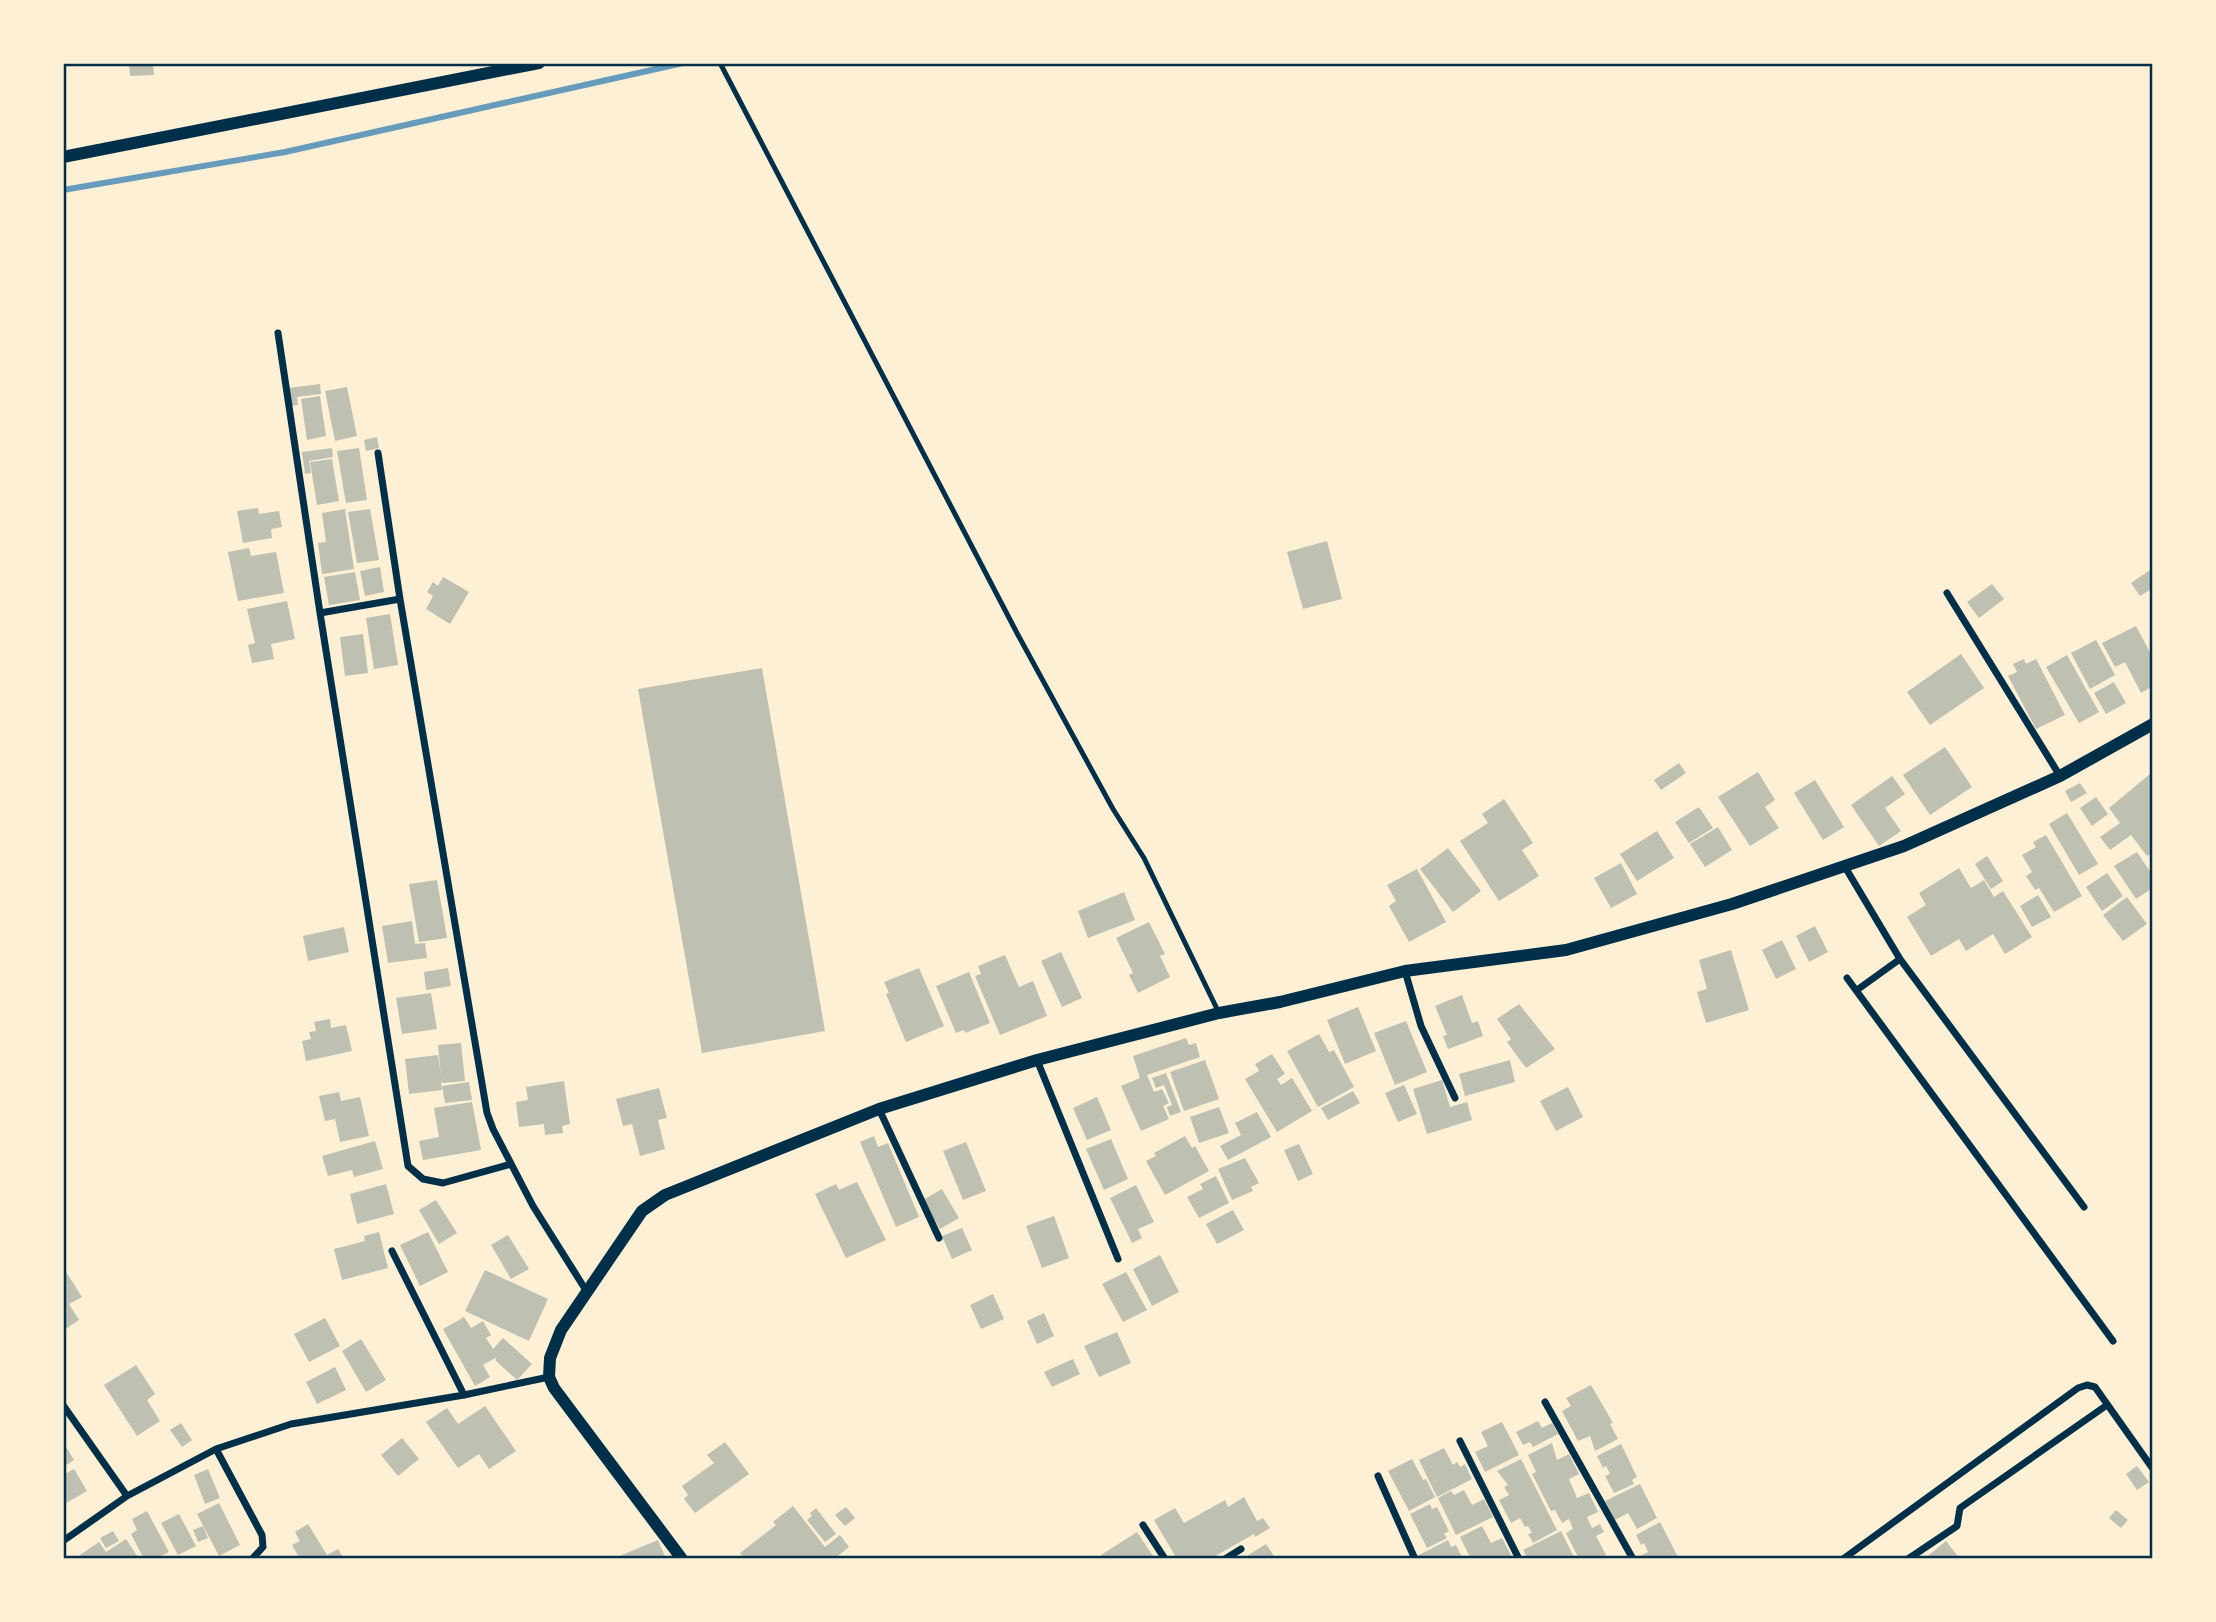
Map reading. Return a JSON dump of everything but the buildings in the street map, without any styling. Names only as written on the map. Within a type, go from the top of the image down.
[{"type":"street","points":[[63,157],[539,63]]},
{"type":"street","points":[[278,333],[408,1166],[423,1179],[443,1182],[511,1164]]},
{"type":"street","points":[[378,453],[487,1113],[533,1206],[587,1293]]},
{"type":"street","points":[[1947,593],[2060,776]]},
{"type":"street","points":[[320,613],[400,599]]},
{"type":"street","points":[[682,1559],[554,1388],[549,1377],[550,1358],[561,1330],[642,1211],[665,1195],[879,1109],[1037,1060],[1219,1013],[1280,1002],[1405,971],[1566,950],[1732,904],[1904,846],[2060,776],[2153,724]]},
{"type":"street","points":[[1845,867],[1900,959],[2084,1207]]},
{"type":"street","points":[[1857,990],[1900,959]]},
{"type":"street","points":[[1405,971],[1421,1026],[1455,1098]]},
{"type":"street","points":[[1847,978],[2113,1341]]},
{"type":"street","points":[[1037,1060],[1118,1259]]},
{"type":"street","points":[[879,1109],[939,1238]]},
{"type":"street","points":[[392,1251],[464,1395]]},
{"type":"street","points":[[63,1541],[127,1496],[216,1450],[291,1424],[464,1395],[549,1377]]},
{"type":"street","points":[[1843,1559],[2078,1388],[2087,1385],[2095,1387],[2153,1469]]},
{"type":"street","points":[[1545,1402],[1633,1559]]},
{"type":"street","points":[[1908,1559],[1957,1526],[1960,1508],[2106,1403]]},
{"type":"street","points":[[63,1405],[127,1496]]},
{"type":"street","points":[[1460,1441],[1519,1559]]},
{"type":"street","points":[[216,1450],[262,1535],[263,1547],[252,1559]]},
{"type":"street","points":[[1378,1476],[1415,1559]]},
{"type":"street","points":[[1143,1525],[1165,1559]]},
{"type":"street","points":[[1225,1559],[1241,1549]]},
{"type":"lane","points":[[720,63],[1018,635],[1113,809],[1144,858],[1219,1013]]},
{"type":"waterway","points":[[63,190],[285,152],[683,63]]}]
